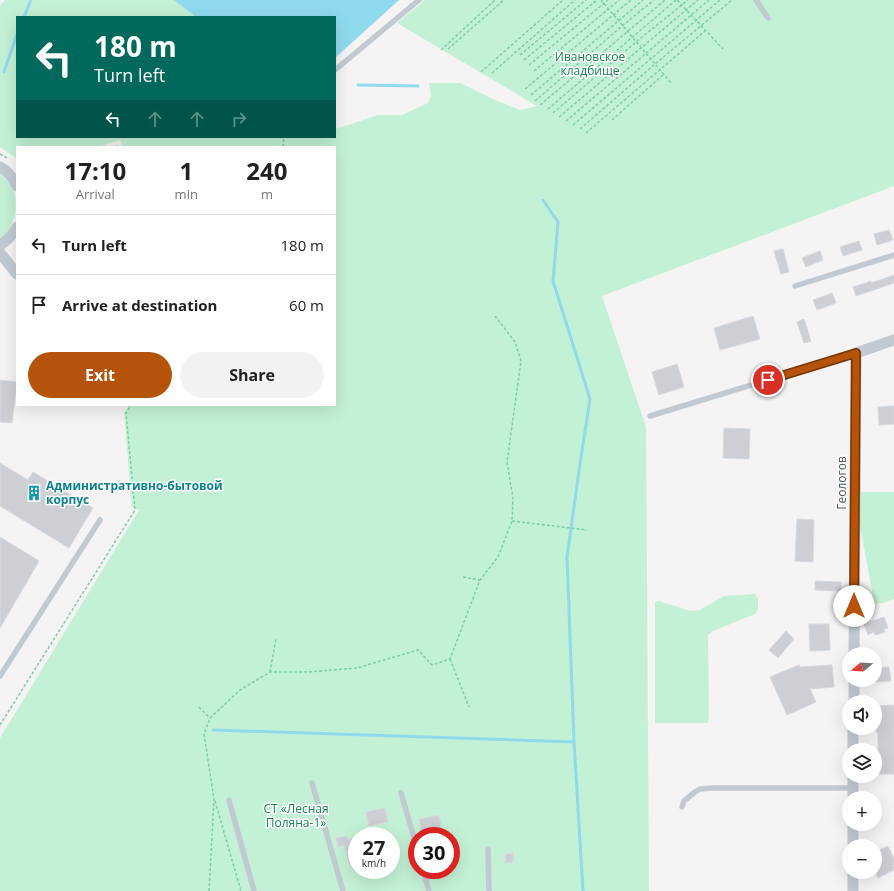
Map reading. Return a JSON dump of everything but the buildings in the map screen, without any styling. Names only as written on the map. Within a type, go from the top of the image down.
[{"type":"street","points":[[0,167],[13,178],[16,184]]},
{"type":"street","points":[[0,245],[13,234],[16,228]]},
{"type":"street","points":[[0,253],[16,273]]},
{"type":"street","points":[[856,353],[894,340]]},
{"type":"street","name":"Геологов","points":[[854,647],[856,353]]},
{"type":"street","points":[[853,879],[853,891]]},
{"type":"lane","points":[[336,69],[419,0]]},
{"type":"lane","points":[[756,0],[768,18]]},
{"type":"lane","points":[[795,286],[894,256]]},
{"type":"lane","points":[[650,416],[856,353]]},
{"type":"lane","points":[[0,676],[100,520]]},
{"type":"lane","points":[[312,783],[343,891]]},
{"type":"lane","points":[[682,807],[684,801],[700,789],[712,788],[842,793]]},
{"type":"lane","points":[[401,793],[411,827]]},
{"type":"lane","points":[[229,800],[254,891]]},
{"type":"lane","points":[[488,850],[490,891]]},
{"type":"lane","points":[[426,879],[429,891]]},
{"type":"path","points":[[441,50],[495,0]]},
{"type":"path","points":[[448,49],[504,0]]},
{"type":"path","points":[[481,72],[563,0]]},
{"type":"path","points":[[492,73],[575,0]]},
{"type":"path","points":[[520,55],[586,0]]},
{"type":"path","points":[[524,60],[597,0]]},
{"type":"path","points":[[601,0],[672,84]]},
{"type":"path","points":[[530,65],[608,0]]},
{"type":"path","points":[[534,71],[619,0]]},
{"type":"path","points":[[525,89],[631,0]]},
{"type":"path","points":[[531,96],[643,0]]},
{"type":"path","points":[[535,101],[654,0]]},
{"type":"path","points":[[540,105],[665,0]]},
{"type":"path","points":[[548,109],[677,0],[722,49]]},
{"type":"path","points":[[554,113],[636,42],[688,0]]},
{"type":"path","points":[[559,117],[698,0]]},
{"type":"path","points":[[566,121],[709,0]]},
{"type":"path","points":[[573,125],[720,0]]},
{"type":"path","points":[[580,128],[732,0]]},
{"type":"path","points":[[586,133],[705,31]]},
{"type":"path","points":[[612,120],[664,74]]},
{"type":"path","points":[[469,707],[450,659],[480,580],[498,557],[512,521],[513,498],[507,462],[521,361],[515,342],[495,316]]},
{"type":"path","points":[[0,725],[135,510],[126,413],[130,406]]},
{"type":"path","points":[[512,521],[587,530]]},
{"type":"path","points":[[463,577],[480,580]]},
{"type":"path","points":[[270,672],[276,638]]},
{"type":"path","points":[[241,891],[214,799],[204,734],[210,718],[240,690],[270,672],[309,672],[357,668],[418,650],[432,665],[450,659]]},
{"type":"path","points":[[199,708],[210,718]]},
{"type":"path","points":[[209,891],[214,799]]},
{"type":"green space","points":[[5,0],[174,0],[195,16],[16,16],[16,138],[336,138],[336,129],[378,115],[402,115],[428,103],[431,95],[429,83],[460,83],[520,110],[537,106],[397,23],[425,0],[894,0],[894,186],[602,296],[646,427],[649,891],[0,891],[0,738],[139,510],[132,507],[124,413],[128,406],[336,406],[336,146],[123,146],[120,140],[101,146],[16,146],[16,158],[0,147],[0,6]]},
{"type":"green space","points":[[0,174],[7,180],[12,188],[16,201],[16,208],[15,215],[9,228],[0,238]]},
{"type":"green space","points":[[858,492],[894,492],[894,599],[883,603],[875,604],[873,596],[860,526]]},
{"type":"green space","points":[[755,594],[758,599],[758,609],[755,614],[713,631],[708,635],[709,719],[707,723],[655,723],[655,602],[659,601],[690,611],[700,610],[724,596]]},
{"type":"water","points":[[174,0],[399,0],[336,57],[336,16],[195,16]]},
{"type":"waterway","points":[[24,16],[31,0]]},
{"type":"waterway","points":[[4,72],[16,37]]},
{"type":"waterway","points":[[358,85],[418,86]]},
{"type":"waterway","points":[[543,200],[558,222],[553,281],[590,399],[567,557],[574,742],[583,891]]},
{"type":"waterway","points":[[213,730],[574,742]]},
{"type":"place","name":"Административно-бытовой корпус","points":[[34,493]]},
{"type":"route","points":[[768,380],[856,353],[854,606]]},
{"type":"park label","name":"Ивановское кладбище","points":[[590,64]]},
{"type":"park label","name":"СТ «Лесная Поляна-1»","points":[[296,816]]}]
